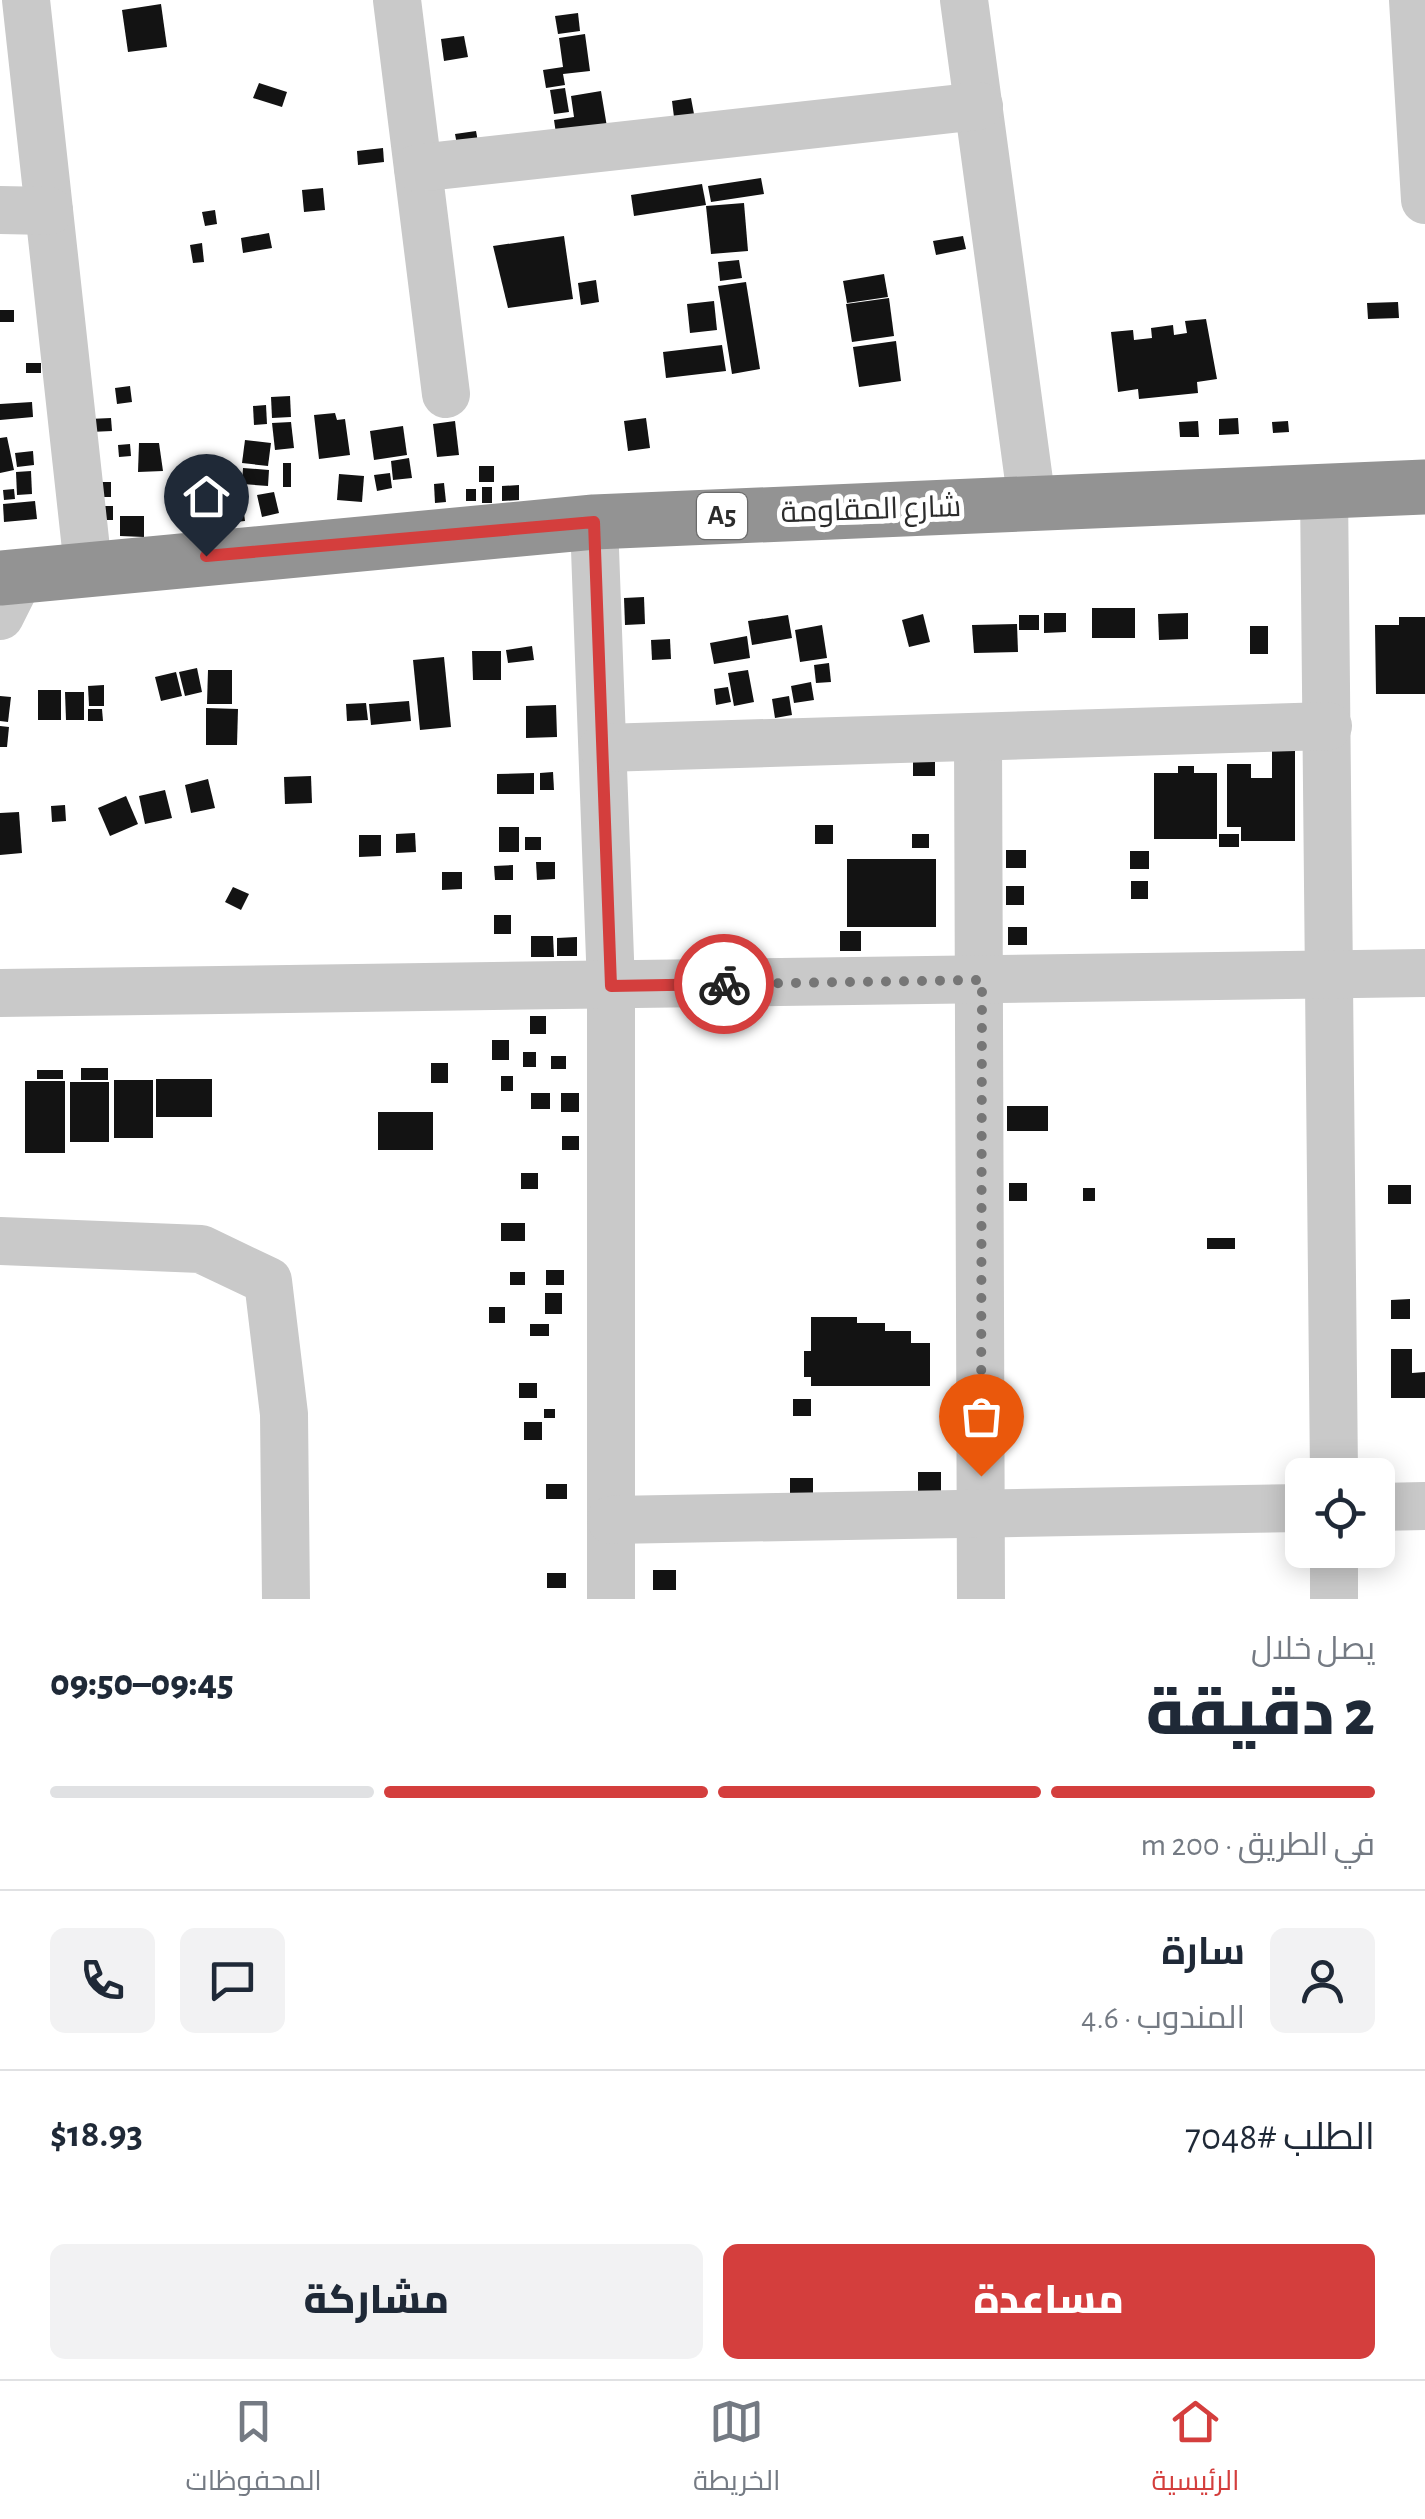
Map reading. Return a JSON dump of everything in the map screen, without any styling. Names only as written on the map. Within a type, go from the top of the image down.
[{"type":"highway","name":"شارع المقاومة","points":[[7,590],[88,567],[594,522],[1425,487]]},
{"type":"street","points":[[26,0],[88,567]]},
{"type":"street","points":[[397,0],[446,394]]},
{"type":"street","points":[[964,0],[1032,503]]},
{"type":"street","points":[[1413,0],[1425,200]]},
{"type":"street","points":[[418,168],[979,106]]},
{"type":"street","points":[[0,210],[49,211]]},
{"type":"street","points":[[1324,490],[1332,974],[1334,1458]]},
{"type":"street","points":[[594,522],[611,986],[611,1599]]},
{"type":"street","points":[[602,748],[1328,726]]},
{"type":"street","points":[[978,737],[982,980],[981,1599]]},
{"type":"street","points":[[0,993],[1425,972]]},
{"type":"street","points":[[0,1241],[201,1249],[268,1281],[284,1414],[286,1599]]},
{"type":"street","points":[[1395,1507],[1425,1506]]},
{"type":"street","points":[[611,1520],[1285,1508]]},
{"type":"street","points":[[1334,1568],[1334,1599]]},
{"type":"building","points":[[161,4],[167,47],[128,52],[122,10]]},
{"type":"building","points":[[578,13],[580,31],[558,34],[555,16]]},
{"type":"building","points":[[585,34],[590,71],[563,74],[565,85],[546,88],[543,70],[563,67],[559,38]]},
{"type":"building","points":[[464,36],[468,57],[444,61],[441,39]]},
{"type":"building","points":[[259,83],[287,92],[282,107],[253,98]]},
{"type":"building","points":[[565,88],[569,112],[554,114],[550,90]]},
{"type":"building","points":[[601,91],[607,127],[557,140],[554,120],[574,117],[571,96]]},
{"type":"building","points":[[691,98],[694,114],[674,117],[672,101]]},
{"type":"building","points":[[476,131],[480,153],[459,156],[455,134]]},
{"type":"building","points":[[383,148],[384,162],[358,165],[357,151]]},
{"type":"building","points":[[761,178],[764,194],[711,202],[708,186]]},
{"type":"building","points":[[702,184],[706,205],[634,216],[631,195]]},
{"type":"building","points":[[323,188],[325,210],[304,212],[302,190]]},
{"type":"building","points":[[744,203],[748,251],[711,254],[706,206]]},
{"type":"building","points":[[215,210],[217,224],[205,226],[202,212]]},
{"type":"building","points":[[269,233],[272,248],[243,253],[241,238]]},
{"type":"building","points":[[564,236],[573,299],[508,308],[493,246]]},
{"type":"building","points":[[963,236],[966,249],[936,255],[933,241]]},
{"type":"building","points":[[202,243],[204,262],[193,263],[190,245]]},
{"type":"building","points":[[739,260],[742,278],[720,281],[718,262]]},
{"type":"building","points":[[884,274],[888,297],[847,303],[843,281]]},
{"type":"building","points":[[596,280],[599,302],[581,305],[578,283]]},
{"type":"building","points":[[746,282],[760,369],[732,374],[718,286]]},
{"type":"building","points":[[889,298],[894,336],[852,342],[846,304]]},
{"type":"building","points":[[714,301],[717,330],[690,333],[687,304]]},
{"type":"building","points":[[1398,302],[1399,318],[1368,319],[1367,303]]},
{"type":"building","points":[[0,310],[14,310],[14,322],[0,322]]},
{"type":"building","points":[[1206,319],[1217,379],[1197,382],[1198,393],[1139,399],[1138,389],[1118,392],[1111,332],[1133,330],[1134,340],[1152,338],[1151,328],[1173,325],[1174,335],[1187,333],[1185,321]]},
{"type":"building","points":[[896,341],[901,381],[859,387],[853,347]]},
{"type":"building","points":[[722,345],[726,371],[666,378],[663,352]]},
{"type":"building","points":[[26,363],[41,363],[41,373],[26,373]]},
{"type":"building","points":[[130,386],[132,402],[117,404],[115,388]]},
{"type":"building","points":[[290,396],[291,417],[272,418],[271,397]]},
{"type":"building","points":[[32,402],[33,417],[0,420],[0,404]]},
{"type":"building","points":[[266,405],[267,424],[254,425],[253,406]]},
{"type":"building","points":[[335,413],[337,420],[345,419],[350,455],[319,459],[314,415]]},
{"type":"building","points":[[111,418],[112,431],[90,432],[89,419]]},
{"type":"building","points":[[646,418],[650,448],[628,451],[624,421]]},
{"type":"building","points":[[1238,418],[1239,434],[1219,435],[1219,419]]},
{"type":"building","points":[[455,421],[459,455],[437,457],[433,424]]},
{"type":"building","points":[[1198,421],[1199,437],[1180,437],[1179,422]]},
{"type":"building","points":[[1288,421],[1289,432],[1273,433],[1272,422]]},
{"type":"building","points":[[291,422],[294,448],[275,450],[272,423]]},
{"type":"building","points":[[403,426],[407,455],[374,460],[370,431]]},
{"type":"building","points":[[7,437],[14,470],[0,473],[0,438]]},
{"type":"building","points":[[245,440],[271,443],[268,466],[242,463]]},
{"type":"building","points":[[139,443],[159,443],[163,471],[138,472]]},
{"type":"building","points":[[130,444],[131,456],[119,457],[118,445]]},
{"type":"building","points":[[33,451],[34,465],[17,467],[15,453]]},
{"type":"building","points":[[409,458],[412,478],[393,480],[391,461]]},
{"type":"building","points":[[283,463],[291,463],[291,487],[283,487]]},
{"type":"building","points":[[479,466],[494,466],[494,482],[479,482]]},
{"type":"building","points":[[243,468],[269,470],[268,486],[242,484]]},
{"type":"building","points":[[31,471],[32,494],[17,495],[16,472]]},
{"type":"building","points":[[390,473],[392,488],[377,491],[374,475]]},
{"type":"building","points":[[339,474],[364,476],[362,502],[337,500]]},
{"type":"building","points":[[197,476],[212,476],[212,491],[197,491]]},
{"type":"building","points":[[97,482],[111,482],[111,497],[97,497]]},
{"type":"building","points":[[444,483],[446,502],[435,503],[434,484]]},
{"type":"building","points":[[519,485],[519,500],[502,501],[502,486]]},
{"type":"building","points":[[482,487],[492,487],[492,503],[482,503]]},
{"type":"building","points":[[14,489],[15,499],[4,500],[3,490]]},
{"type":"building","points":[[466,489],[476,489],[476,501],[466,501]]},
{"type":"building","points":[[274,492],[279,513],[262,517],[257,495]]},
{"type":"building","points":[[35,501],[37,519],[4,522],[3,504]]},
{"type":"building","points":[[219,503],[221,523],[198,526],[196,506]]},
{"type":"building","points":[[243,505],[245,521],[226,523],[223,508]]},
{"type":"building","points":[[93,506],[113,506],[113,520],[93,520]]},
{"type":"building","points":[[120,516],[144,516],[144,537],[120,536]]},
{"type":"building","points":[[644,597],[645,624],[625,625],[624,598]]},
{"type":"building","points":[[1092,608],[1135,608],[1135,638],[1092,638]]},
{"type":"building","points":[[1044,613],[1066,613],[1066,632],[1044,633]]},
{"type":"building","points":[[1188,613],[1188,639],[1159,640],[1158,614]]},
{"type":"building","points":[[923,614],[930,642],[909,647],[902,620]]},
{"type":"building","points":[[788,615],[792,638],[752,645],[748,621]]},
{"type":"building","points":[[1019,615],[1039,615],[1039,630],[1019,630]]},
{"type":"building","points":[[1399,617],[1425,617],[1425,694],[1376,694],[1375,625],[1399,625]]},
{"type":"building","points":[[1017,624],[1018,652],[974,653],[972,625]]},
{"type":"building","points":[[822,625],[827,658],[800,662],[795,630]]},
{"type":"building","points":[[1250,626],[1268,626],[1268,654],[1250,654]]},
{"type":"building","points":[[747,636],[750,658],[714,664],[710,643]]},
{"type":"building","points":[[670,639],[671,659],[652,660],[651,640]]},
{"type":"building","points":[[532,646],[534,660],[508,663],[506,650]]},
{"type":"building","points":[[472,651],[501,651],[501,680],[473,680]]},
{"type":"building","points":[[444,657],[451,727],[420,730],[413,660]]},
{"type":"building","points":[[829,663],[831,682],[816,683],[814,665]]},
{"type":"building","points":[[197,668],[202,692],[185,696],[179,672]]},
{"type":"building","points":[[208,670],[232,670],[232,704],[207,704]]},
{"type":"building","points":[[748,670],[754,702],[734,706],[728,673]]},
{"type":"building","points":[[176,672],[182,696],[161,701],[155,677]]},
{"type":"building","points":[[811,682],[814,700],[794,703],[791,686]]},
{"type":"building","points":[[104,685],[104,706],[89,706],[88,686]]},
{"type":"building","points":[[728,687],[731,702],[716,705],[714,689]]},
{"type":"building","points":[[38,690],[61,690],[61,720],[38,720]]},
{"type":"building","points":[[65,692],[84,692],[84,720],[66,720]]},
{"type":"building","points":[[0,696],[11,697],[8,722],[0,721]]},
{"type":"building","points":[[789,696],[792,715],[775,718],[772,699]]},
{"type":"building","points":[[409,701],[411,721],[371,725],[369,704]]},
{"type":"building","points":[[366,703],[368,720],[347,721],[346,704]]},
{"type":"building","points":[[556,705],[557,737],[526,738],[526,706]]},
{"type":"building","points":[[206,708],[238,709],[237,745],[206,745]]},
{"type":"building","points":[[88,709],[102,709],[103,721],[88,721]]},
{"type":"building","points":[[0,726],[9,727],[7,747],[0,747]]},
{"type":"building","points":[[1272,745],[1295,745],[1295,841],[1241,841],[1241,827],[1227,827],[1227,764],[1251,764],[1251,778],[1272,778]]},
{"type":"building","points":[[913,757],[935,757],[935,776],[913,776]]},
{"type":"building","points":[[1178,766],[1194,766],[1194,773],[1217,773],[1217,839],[1154,839],[1154,773],[1178,773]]},
{"type":"building","points":[[553,772],[554,790],[540,790],[540,773]]},
{"type":"building","points":[[534,773],[534,794],[497,794],[497,774]]},
{"type":"building","points":[[311,776],[312,803],[285,804],[284,777]]},
{"type":"building","points":[[208,779],[215,808],[191,813],[185,785]]},
{"type":"building","points":[[165,790],[172,818],[145,824],[139,796]]},
{"type":"building","points":[[126,796],[138,824],[110,836],[98,808]]},
{"type":"building","points":[[65,805],[66,821],[52,822],[51,806]]},
{"type":"building","points":[[19,812],[22,853],[0,855],[0,813]]},
{"type":"building","points":[[815,825],[833,825],[833,844],[815,844]]},
{"type":"building","points":[[499,827],[519,827],[519,852],[499,852]]},
{"type":"building","points":[[415,833],[416,852],[396,853],[396,834]]},
{"type":"building","points":[[912,834],[929,834],[929,848],[912,848]]},
{"type":"building","points":[[1219,834],[1239,834],[1239,847],[1219,847]]},
{"type":"building","points":[[359,835],[381,835],[381,856],[359,857]]},
{"type":"building","points":[[525,837],[541,837],[541,850],[525,850]]},
{"type":"building","points":[[1006,850],[1026,850],[1026,868],[1006,868]]},
{"type":"building","points":[[1130,851],[1149,851],[1149,869],[1130,869]]},
{"type":"building","points":[[847,859],[936,859],[936,927],[847,927]]},
{"type":"building","points":[[536,862],[555,862],[555,879],[537,880]]},
{"type":"building","points":[[513,865],[513,880],[495,880],[494,866]]},
{"type":"building","points":[[442,872],[462,872],[462,889],[442,890]]},
{"type":"building","points":[[1131,881],[1148,881],[1148,899],[1131,899]]},
{"type":"building","points":[[1006,886],[1024,886],[1024,905],[1006,905]]},
{"type":"building","points":[[233,887],[249,894],[241,910],[225,902]]},
{"type":"building","points":[[494,915],[511,915],[511,934],[494,934]]},
{"type":"building","points":[[1008,927],[1027,927],[1027,945],[1008,945]]},
{"type":"building","points":[[840,931],[861,931],[861,951],[840,951]]},
{"type":"building","points":[[531,936],[553,936],[554,957],[531,957]]},
{"type":"building","points":[[577,937],[577,956],[557,956],[557,938]]},
{"type":"building","points":[[530,1016],[546,1016],[546,1034],[530,1034]]},
{"type":"building","points":[[492,1040],[509,1040],[509,1060],[492,1060]]},
{"type":"building","points":[[523,1052],[536,1052],[536,1067],[523,1067]]},
{"type":"building","points":[[551,1056],[566,1056],[566,1069],[551,1069]]},
{"type":"building","points":[[431,1063],[448,1063],[448,1083],[431,1083]]},
{"type":"building","points":[[81,1068],[108,1068],[108,1080],[81,1080]]},
{"type":"building","points":[[37,1070],[63,1070],[63,1079],[37,1079]]},
{"type":"building","points":[[501,1076],[513,1076],[513,1091],[501,1091]]},
{"type":"building","points":[[156,1079],[212,1079],[212,1117],[156,1117]]},
{"type":"building","points":[[114,1080],[153,1080],[153,1138],[114,1138]]},
{"type":"building","points":[[25,1081],[65,1081],[65,1153],[25,1153]]},
{"type":"building","points":[[70,1082],[109,1082],[109,1142],[70,1142]]},
{"type":"building","points":[[531,1093],[550,1093],[550,1109],[531,1109]]},
{"type":"building","points":[[561,1093],[579,1093],[579,1112],[561,1112]]},
{"type":"building","points":[[1007,1106],[1048,1106],[1048,1131],[1007,1131]]},
{"type":"building","points":[[378,1112],[433,1112],[433,1150],[378,1150]]},
{"type":"building","points":[[562,1136],[579,1136],[579,1150],[562,1150]]},
{"type":"building","points":[[521,1173],[538,1173],[538,1189],[521,1189]]},
{"type":"building","points":[[1009,1183],[1027,1183],[1027,1201],[1009,1201]]},
{"type":"building","points":[[1388,1185],[1411,1185],[1411,1204],[1388,1204]]},
{"type":"building","points":[[1083,1188],[1095,1188],[1095,1201],[1083,1201]]},
{"type":"building","points":[[501,1223],[525,1223],[525,1241],[501,1241]]},
{"type":"building","points":[[1207,1238],[1235,1238],[1235,1249],[1207,1249]]},
{"type":"building","points":[[546,1270],[564,1270],[564,1285],[546,1285]]},
{"type":"building","points":[[510,1272],[525,1272],[525,1285],[510,1285]]},
{"type":"building","points":[[545,1293],[562,1293],[562,1314],[545,1314]]},
{"type":"building","points":[[1410,1299],[1410,1319],[1391,1319],[1391,1300]]},
{"type":"building","points":[[489,1307],[505,1307],[505,1323],[489,1323]]},
{"type":"building","points":[[811,1317],[857,1317],[857,1323],[885,1323],[885,1331],[911,1331],[911,1343],[930,1343],[930,1386],[811,1386],[811,1377],[804,1377],[804,1351],[811,1351]]},
{"type":"building","points":[[530,1324],[549,1324],[549,1336],[530,1336]]},
{"type":"building","points":[[1391,1349],[1412,1349],[1412,1373],[1425,1372],[1425,1398],[1391,1398]]},
{"type":"building","points":[[519,1383],[537,1383],[537,1398],[519,1398]]},
{"type":"building","points":[[793,1399],[811,1399],[811,1416],[793,1416]]},
{"type":"building","points":[[544,1409],[555,1409],[555,1418],[544,1418]]},
{"type":"building","points":[[524,1422],[542,1422],[542,1440],[524,1440]]},
{"type":"building","points":[[918,1472],[941,1472],[941,1495],[918,1495]]},
{"type":"building","points":[[790,1478],[813,1478],[813,1496],[790,1496]]},
{"type":"building","points":[[546,1484],[567,1484],[567,1499],[546,1499]]},
{"type":"building","points":[[653,1570],[676,1570],[676,1590],[653,1590]]},
{"type":"building","points":[[547,1573],[566,1573],[566,1588],[547,1588]]},
{"type":"way so far","points":[[724,984],[982,980],[981,1476]]},
{"type":"route","points":[[206,556],[594,522],[611,986],[724,984]]}]
